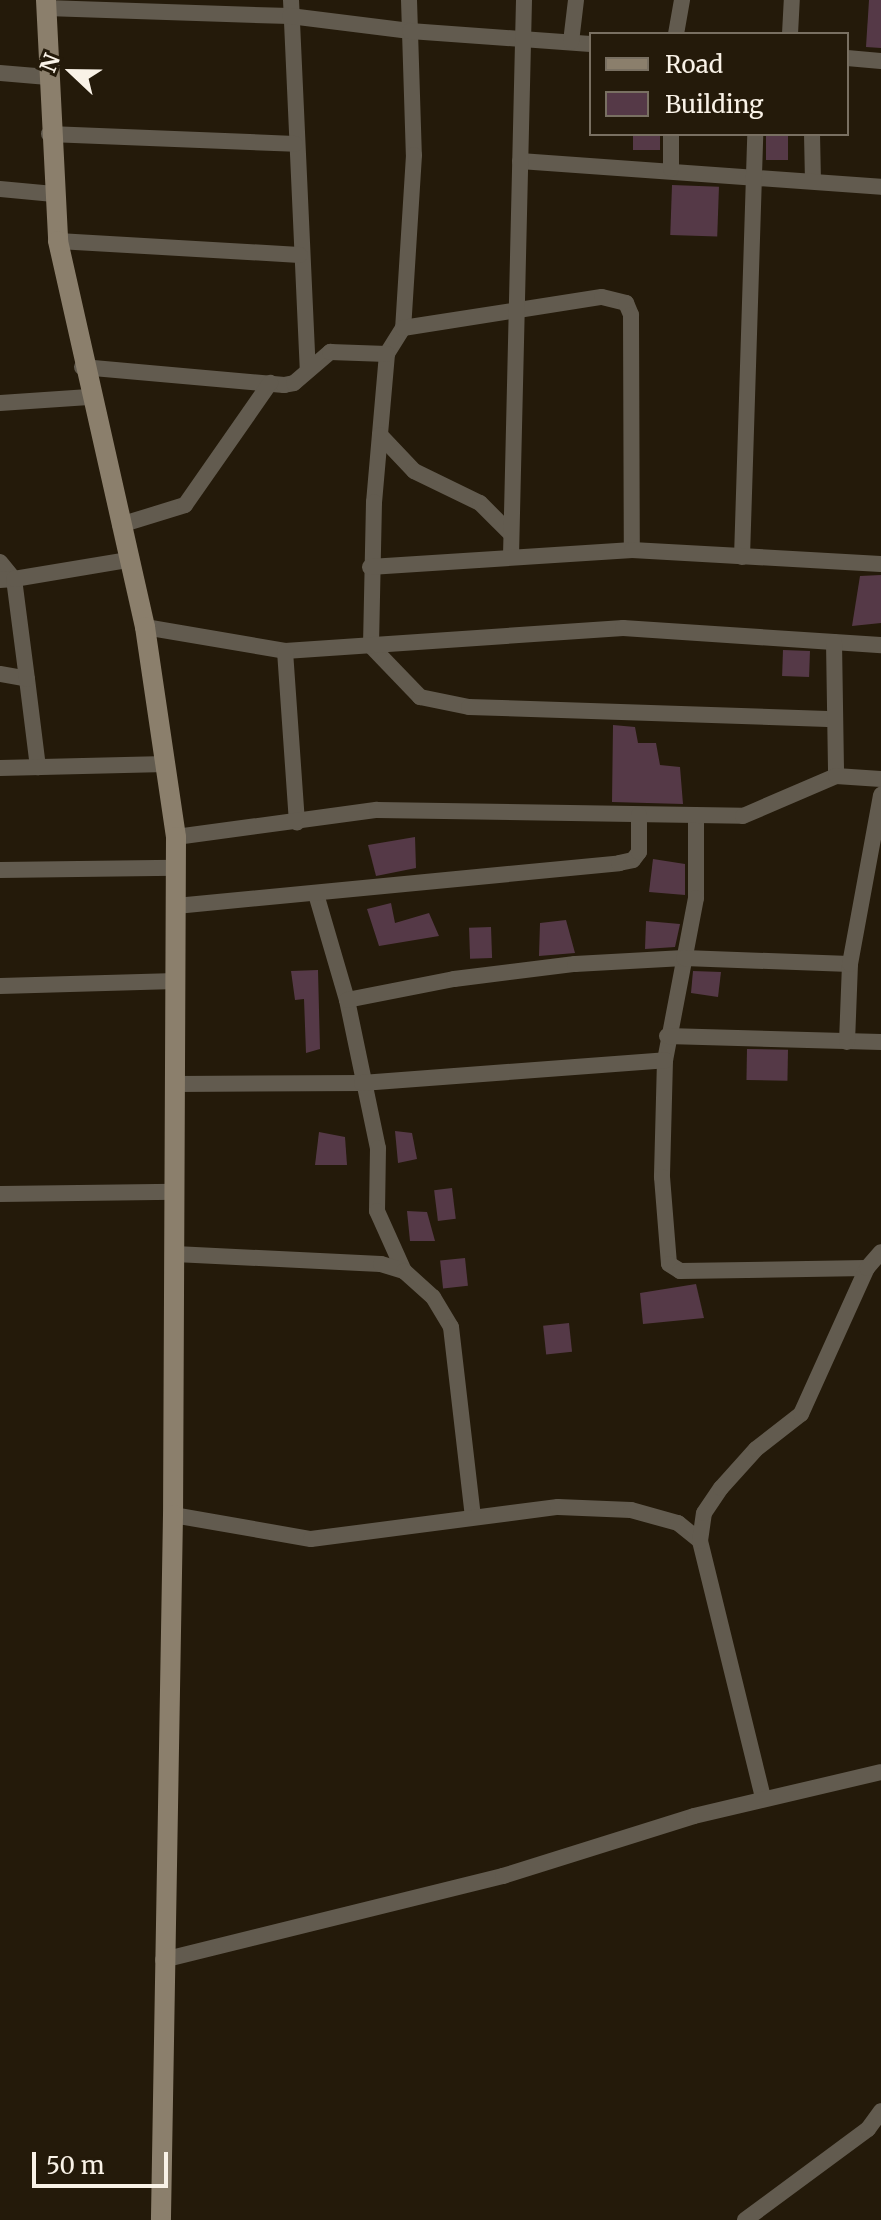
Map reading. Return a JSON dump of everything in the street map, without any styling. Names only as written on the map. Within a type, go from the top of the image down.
[{"type":"street","points":[[409,0],[414,155],[403,328],[387,354],[370,567],[371,646],[420,697],[469,707],[835,719]]},
{"type":"street","points":[[511,556],[524,0]]},
{"type":"street","points":[[571,42],[576,0]]},
{"type":"street","points":[[676,32],[682,0]]},
{"type":"street","points":[[790,32],[792,0]]},
{"type":"street","points":[[161,2220],[163,1960],[173,1515],[176,837],[145,627],[82,367],[58,241],[49,134],[46,4],[290,8],[410,31],[589,44]]},
{"type":"street","points":[[290,8],[308,369]]},
{"type":"street","points":[[849,58],[881,61]]},
{"type":"street","points":[[0,73],[48,77]]},
{"type":"street","points":[[49,134],[295,144]]},
{"type":"street","points":[[671,136],[671,169]]},
{"type":"street","points":[[742,557],[755,136]]},
{"type":"street","points":[[812,136],[813,181]]},
{"type":"street","points":[[520,161],[671,169],[881,187]]},
{"type":"street","points":[[0,189],[54,194]]},
{"type":"street","points":[[58,241],[300,255]]},
{"type":"street","points":[[403,328],[602,297],[626,303],[631,315],[632,550]]},
{"type":"street","points":[[82,367],[294,383],[330,352],[387,354]]},
{"type":"street","points":[[120,525],[185,505],[270,383]]},
{"type":"street","points":[[3,408],[89,397]]},
{"type":"street","points":[[380,435],[414,471],[480,503],[511,534]]},
{"type":"street","points":[[370,567],[632,550],[881,564]]},
{"type":"street","points":[[7,579],[128,560]]},
{"type":"street","points":[[0,562],[7,579],[27,679],[38,767]]},
{"type":"street","points":[[145,627],[285,651],[623,628],[881,645]]},
{"type":"street","points":[[834,642],[836,776]]},
{"type":"street","points":[[285,651],[297,823]]},
{"type":"street","points":[[0,674],[27,679]]},
{"type":"street","points":[[0,768],[166,764]]},
{"type":"street","points":[[176,837],[377,810],[696,818],[760,813],[836,776],[881,779]]},
{"type":"street","points":[[847,1042],[850,964],[877,838],[881,795]]},
{"type":"street","points":[[176,906],[532,875],[633,860],[642,838],[639,815]]},
{"type":"street","points":[[696,818],[696,898],[667,1036],[665,1060],[662,1177],[672,1268],[867,1268]]},
{"type":"street","points":[[0,870],[176,868]]},
{"type":"street","points":[[316,894],[347,1000],[378,1148],[377,1211],[404,1271],[433,1297],[451,1327],[473,1516]]},
{"type":"street","points":[[347,1000],[454,979],[684,958],[850,964]]},
{"type":"street","points":[[0,986],[176,981]]},
{"type":"street","points":[[667,1036],[881,1042]]},
{"type":"street","points":[[176,1084],[362,1083],[665,1060]]},
{"type":"street","points":[[0,1194],[176,1192]]},
{"type":"street","points":[[763,1798],[700,1541],[704,1513],[739,1466],[801,1414],[867,1268],[881,1252]]},
{"type":"street","points":[[175,1254],[381,1264],[404,1271]]},
{"type":"street","points":[[173,1515],[311,1539],[473,1516],[593,1507],[631,1510],[678,1523],[700,1541]]},
{"type":"street","points":[[678,1523],[704,1513]]},
{"type":"street","points":[[163,1960],[503,1876],[763,1798],[881,1772]]},
{"type":"street","points":[[745,2220],[868,2129],[881,2111]]},
{"type":"building","points":[[869,0],[881,0],[881,48],[866,47]]},
{"type":"building","points":[[633,136],[660,136],[660,150],[633,150]]},
{"type":"building","points":[[766,136],[788,136],[788,160],[766,160]]},
{"type":"building","points":[[672,185],[719,187],[717,237],[670,235]]},
{"type":"building","points":[[881,575],[881,623],[852,626],[860,576]]},
{"type":"building","points":[[783,650],[810,651],[809,677],[782,676]]},
{"type":"building","points":[[613,725],[635,727],[638,743],[656,743],[660,765],[680,767],[683,804],[612,802]]},
{"type":"building","points":[[415,837],[416,868],[376,876],[368,845]]},
{"type":"building","points":[[653,859],[685,864],[685,895],[649,892]]},
{"type":"building","points":[[391,903],[395,923],[429,913],[439,936],[379,946],[367,909]]},
{"type":"building","points":[[566,920],[575,953],[539,956],[540,923]]},
{"type":"building","points":[[646,921],[680,924],[675,947],[645,949]]},
{"type":"building","points":[[491,927],[492,958],[470,959],[469,928]]},
{"type":"building","points":[[318,970],[320,1049],[306,1053],[304,999],[295,1000],[291,971]]},
{"type":"building","points":[[693,971],[721,972],[718,997],[691,993]]},
{"type":"building","points":[[747,1049],[788,1050],[787,1081],[746,1080]]},
{"type":"building","points":[[395,1131],[412,1133],[417,1159],[398,1163]]},
{"type":"building","points":[[319,1132],[345,1137],[347,1165],[315,1165]]},
{"type":"building","points":[[452,1188],[456,1219],[438,1221],[434,1190]]},
{"type":"building","points":[[407,1211],[427,1212],[435,1241],[410,1241]]},
{"type":"building","points":[[465,1258],[468,1286],[443,1288],[440,1261]]},
{"type":"building","points":[[696,1284],[704,1318],[643,1324],[640,1293]]},
{"type":"building","points":[[569,1323],[572,1352],[546,1355],[543,1326]]}]
